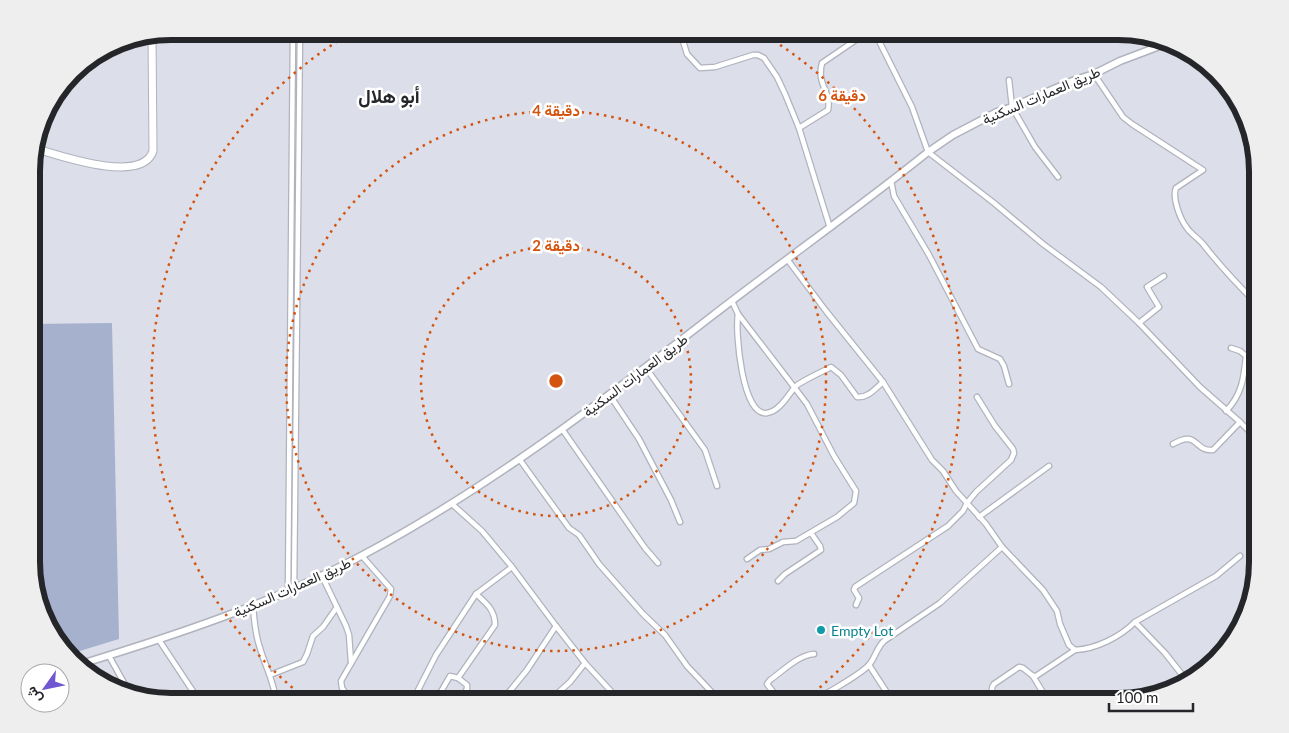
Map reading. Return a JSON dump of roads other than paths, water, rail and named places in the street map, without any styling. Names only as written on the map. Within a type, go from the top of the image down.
[{"type":"main road","points":[[42,151],[64,158],[97,165],[128,166],[147,162],[153,151],[152,42]]},
{"type":"main road","name":"طريق العمارات السكنية","points":[[87,662],[159,640],[253,605],[322,576],[362,556],[452,504],[520,460],[646,368],[928,152],[997,112],[1159,46]]},
{"type":"street","points":[[291,589],[293,40]]},
{"type":"street","points":[[291,589],[300,40]]},
{"type":"street","points":[[683,40],[687,54],[700,68],[715,67],[753,55],[764,58],[777,77],[799,128],[830,228]]},
{"type":"street","points":[[799,128],[828,110],[830,103],[820,81],[822,63],[857,40]]},
{"type":"street","points":[[879,40],[912,107],[928,152],[1043,244],[1101,287],[1139,323],[1200,387],[1249,431]]},
{"type":"street","points":[[1094,74],[1123,117],[1203,170],[1176,188],[1174,199],[1186,226],[1215,261],[1249,295]]},
{"type":"street","points":[[1009,80],[1012,107],[1035,147],[1058,177]]},
{"type":"street","points":[[891,182],[894,196],[929,255],[978,349],[1000,359],[1009,384]]},
{"type":"street","points":[[787,259],[883,382],[932,460],[943,471],[956,491],[1002,547],[1043,590],[1057,612],[1069,644],[1075,650]]},
{"type":"street","points":[[1139,323],[1159,307],[1147,287],[1164,276]]},
{"type":"street","points":[[732,301],[738,314],[807,404],[857,495],[849,508],[811,533],[796,541],[783,542],[769,549],[760,550],[747,559]]},
{"type":"street","points":[[738,314],[737,332],[744,380],[748,396],[753,405],[760,411],[769,413],[787,399],[795,386],[831,367],[841,375],[857,397],[870,394],[883,382]]},
{"type":"street","points":[[1226,410],[1234,403],[1242,386],[1246,356],[1240,351],[1231,348]]},
{"type":"street","points":[[646,368],[705,450],[717,486]]},
{"type":"street","points":[[609,394],[640,439],[680,522]]},
{"type":"street","points":[[856,605],[859,600],[854,590],[856,586],[948,526],[976,492],[1011,460],[1014,453],[1013,449],[995,426],[977,397]]},
{"type":"street","points":[[1173,444],[1183,438],[1190,438],[1208,450],[1213,450],[1240,422]]},
{"type":"street","points":[[562,429],[645,548],[658,563]]},
{"type":"street","points":[[520,460],[569,528],[579,535],[599,564],[627,597],[665,635],[687,666],[712,693]]},
{"type":"street","points":[[979,517],[1049,466]]},
{"type":"street","points":[[452,504],[482,531],[585,662],[613,693]]},
{"type":"street","points":[[778,581],[785,574],[821,550],[811,533]]},
{"type":"street","points":[[827,693],[869,665],[884,641],[940,603],[1002,547]]},
{"type":"street","points":[[346,693],[342,688],[342,681],[351,662],[390,596],[391,590],[362,556]]},
{"type":"street","points":[[1033,676],[1040,674],[1075,650],[1085,649],[1126,631],[1135,622],[1216,576],[1240,556]]},
{"type":"street","points":[[417,693],[436,655],[476,594],[512,567]]},
{"type":"street","points":[[322,576],[346,626],[349,636],[351,662]]},
{"type":"street","points":[[458,678],[495,625],[495,617],[490,607],[476,594]]},
{"type":"street","points":[[253,605],[258,644],[270,675],[274,693]]},
{"type":"street","points":[[270,675],[302,662],[314,636],[337,607]]},
{"type":"street","points":[[1135,622],[1183,676]]},
{"type":"street","points":[[508,693],[529,667],[556,626]]},
{"type":"street","points":[[159,640],[194,693]]},
{"type":"street","points":[[774,693],[768,684],[770,680],[800,658],[807,654],[814,654]]},
{"type":"street","points":[[109,656],[125,684]]},
{"type":"street","points":[[558,693],[567,686],[585,662]]},
{"type":"street","points":[[869,665],[887,693]]},
{"type":"street","points":[[993,693],[991,687],[994,684],[1020,667],[1033,676],[1043,693]]},
{"type":"street","points":[[440,693],[450,676],[458,678],[467,685],[464,693]]},
{"type":"place","name":"Empty Lot","points":[[821,630]]},
{"type":"district","name":"أبو هلال","points":[[389,95]]}]
